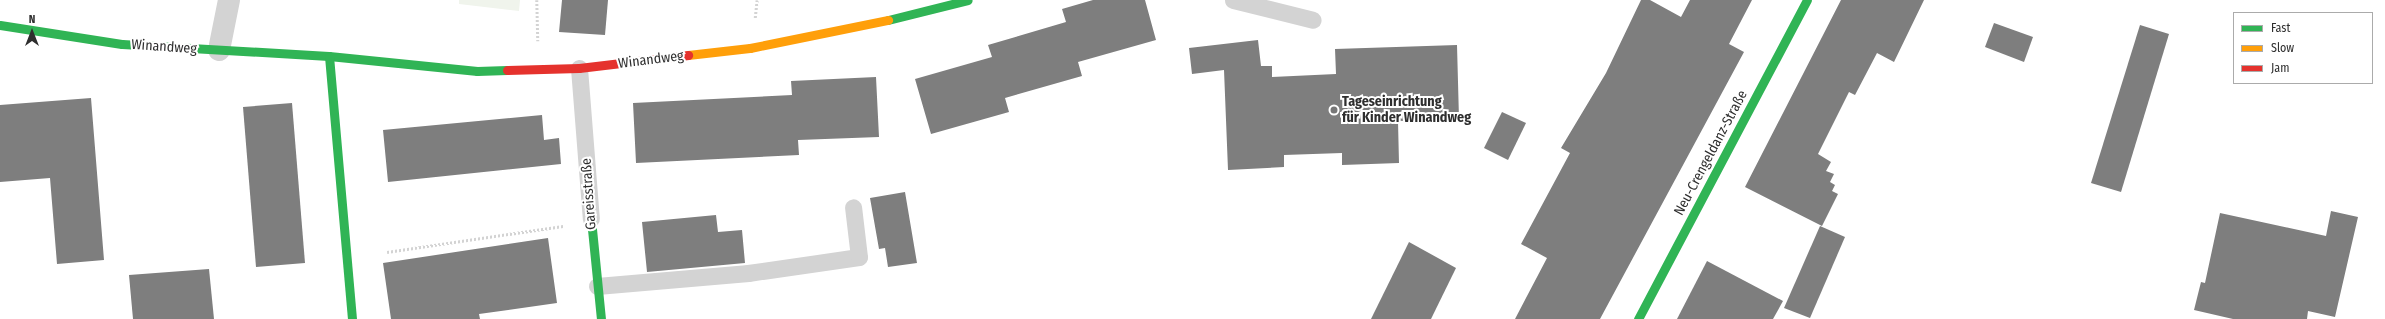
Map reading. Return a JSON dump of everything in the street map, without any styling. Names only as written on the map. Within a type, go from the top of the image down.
[{"type":"street","points":[[218,50],[229,0]]},
{"type":"street","name":"Winandweg","points":[[0,25],[122,44],[329,56],[477,71],[579,68],[776,43],[968,0]]},
{"type":"street","name":"Neu-Crengeldanz-Straße","points":[[1638,319],[1807,0]]},
{"type":"street","points":[[329,56],[352,319]]},
{"type":"street","name":"Gareisstraße","points":[[591,221],[600,319]]},
{"type":"lane","points":[[1233,0],[1313,20]]},
{"type":"lane","name":"Gareisstraße","points":[[579,68],[591,221]]},
{"type":"lane","points":[[597,286],[748,273],[859,256],[853,207]]},
{"type":"path","points":[[537,0],[539,13]]},
{"type":"path","points":[[387,252],[591,221]]},
{"type":"shaded area","points":[[459,0],[520,0],[519,11],[459,4]]},
{"type":"building","points":[[562,0],[608,0],[605,35],[559,32]]},
{"type":"building","points":[[1093,0],[1145,0],[1156,40],[1078,62],[1082,76],[1005,98],[1009,112],[931,134],[915,79],[992,57],[988,45],[1066,22],[1062,9]]},
{"type":"building","points":[[1641,0],[1650,0],[1681,17],[1690,0],[1752,0],[1729,44],[1744,52],[1600,319],[1515,319],[1547,258],[1521,244],[1570,153],[1561,148],[1606,73]]},
{"type":"building","points":[[1841,0],[1924,0],[1894,62],[1877,53],[1855,95],[1849,92],[1818,154],[1831,162],[1826,171],[1834,174],[1830,182],[1835,185],[1832,191],[1838,194],[1822,226],[1745,187]]},
{"type":"building","points":[[1994,23],[2033,37],[2024,62],[1985,47]]},
{"type":"building","points":[[2140,25],[2169,34],[2121,192],[2091,183]]},
{"type":"building","points":[[1258,40],[1261,66],[1272,66],[1272,77],[1336,74],[1335,49],[1457,45],[1459,119],[1398,121],[1399,163],[1342,165],[1342,153],[1284,155],[1284,167],[1228,170],[1224,70],[1192,74],[1189,48]]},
{"type":"building","points":[[876,77],[879,137],[798,140],[799,155],[636,163],[633,103],[792,95],[791,81]]},
{"type":"building","points":[[91,98],[104,260],[57,264],[50,178],[0,182],[0,105]]},
{"type":"building","points":[[292,103],[305,263],[256,267],[243,107]]},
{"type":"building","points":[[1502,112],[1526,123],[1508,160],[1484,148]]},
{"type":"building","points":[[542,115],[544,140],[559,138],[561,164],[388,182],[383,130]]},
{"type":"building","points":[[905,192],[917,263],[888,267],[885,248],[879,249],[870,198]]},
{"type":"building","points":[[2331,211],[2358,217],[2335,317],[2308,311],[2307,319],[2233,319],[2194,310],[2201,282],[2205,283],[2220,213],[2326,236]]},
{"type":"building","points":[[716,215],[718,232],[742,230],[745,263],[647,272],[642,222]]},
{"type":"building","points":[[1820,226],[1845,237],[1810,318],[1784,308]]},
{"type":"building","points":[[548,238],[557,303],[479,314],[480,319],[391,319],[383,263]]},
{"type":"building","points":[[1409,242],[1456,268],[1431,319],[1371,319]]},
{"type":"building","points":[[1707,261],[1783,301],[1773,319],[1677,319]]},
{"type":"building","points":[[209,269],[214,319],[133,319],[129,275]]},
{"type":"traffic: fast","points":[[888,20],[968,0]]},
{"type":"traffic: fast","points":[[1638,319],[1807,0]]},
{"type":"traffic: fast","points":[[0,25],[122,44],[329,56],[477,71],[507,70]]},
{"type":"traffic: fast","points":[[329,56],[352,319]]},
{"type":"traffic: fast","points":[[591,219],[601,319]]},
{"type":"traffic: slow","points":[[688,55],[750,48],[888,20]]},
{"type":"traffic: jam","points":[[507,70],[579,68],[688,55]]},
{"type":"place","name":"Tageseinrichtung für Kinder Winandweg","points":[[1334,110]]}]
